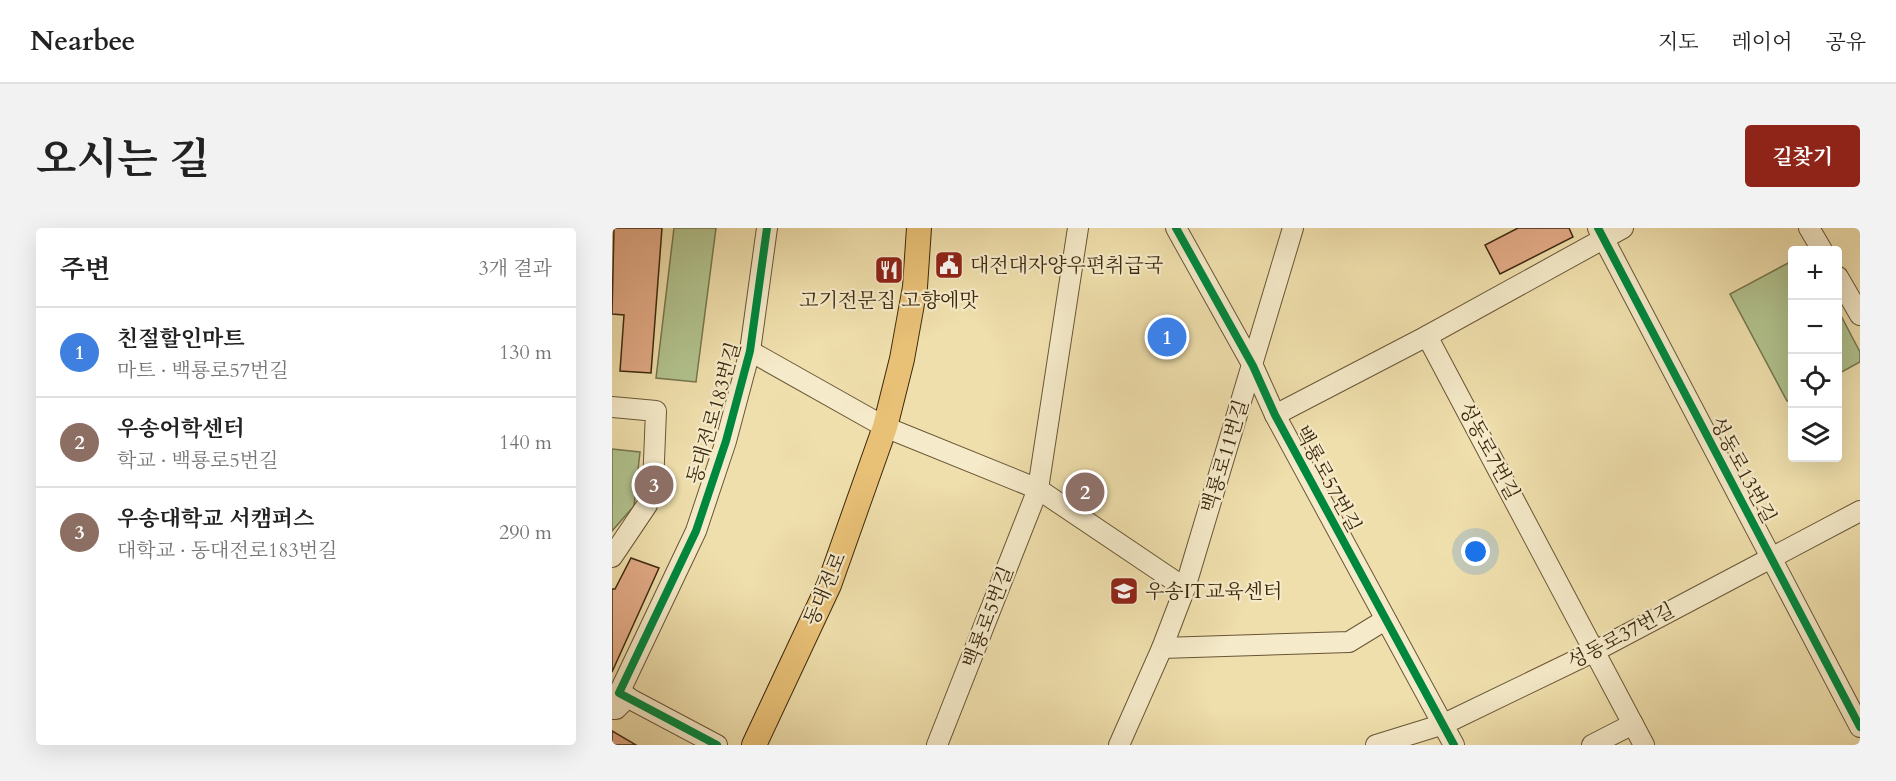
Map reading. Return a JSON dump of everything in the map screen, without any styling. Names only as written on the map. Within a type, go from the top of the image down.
[{"type":"main road","name":"동대전로","points":[[754,745],[829,585],[885,428],[902,359],[915,287],[919,228]]},
{"type":"street","name":"동대전로183번길","points":[[717,745],[620,703],[619,693],[696,531],[726,441],[750,351],[767,228]]},
{"type":"street","name":"백룡로5번길","points":[[937,745],[1038,489],[1078,228]]},
{"type":"street","name":"백룡로57번길","points":[[1176,228],[1253,366],[1275,415],[1454,745]]},
{"type":"street","name":"백룡로11번길","points":[[1119,745],[1162,648],[1185,588],[1293,228]]},
{"type":"street","points":[[1427,336],[1600,233],[1623,228]]},
{"type":"street","points":[[1809,228],[1820,246]]},
{"type":"street","name":"성동로13번길","points":[[1600,233],[1860,727]]},
{"type":"street","points":[[1842,284],[1860,315]]},
{"type":"street","name":"백룡로57번길","points":[[1275,415],[1427,336]]},
{"type":"street","name":"성동로7번길","points":[[1427,336],[1644,745]]},
{"type":"street","points":[[750,351],[885,428],[1038,489],[1185,588]]},
{"type":"street","points":[[612,407],[656,411],[653,485],[647,506],[612,557]]},
{"type":"street","name":"성동로37번길","points":[[1376,745],[1444,724],[1595,651],[1860,511]]},
{"type":"street","points":[[1162,648],[1349,642],[1385,620]]},
{"type":"street","points":[[1592,745],[1633,724]]},
{"type":"green space","points":[[674,228],[716,228],[696,382],[656,378]]},
{"type":"green space","points":[[1788,263],[1787,401],[1730,294]]},
{"type":"green space","points":[[1842,318],[1860,352],[1860,362],[1842,372]]},
{"type":"green space","points":[[612,449],[640,452],[634,506],[612,531]]},
{"type":"building","points":[[614,228],[662,228],[651,373],[620,371],[624,315],[612,314]]},
{"type":"building","points":[[1518,228],[1569,228],[1573,237],[1500,274],[1485,245]]},
{"type":"building","points":[[631,558],[659,568],[612,672],[612,589],[615,589]]},
{"type":"building","points":[[612,731],[636,745],[612,745]]},
{"type":"cycle path","points":[[717,745],[619,693],[696,531],[726,441],[750,351],[767,228]]},
{"type":"cycle path","points":[[1176,228],[1253,366],[1275,415],[1454,745]]},
{"type":"cycle path","points":[[1598,228],[1860,727]]},
{"type":"place","name":"대전대자양우편취급국","points":[[949,265]]},
{"type":"place","name":"고기전문집 고향에맛","points":[[889,270]]},
{"type":"place","name":"친절할인마트","points":[[1167,337]]},
{"type":"place","name":"우송대학교 서캠퍼스","points":[[654,485]]},
{"type":"place","name":"우송어학센터","points":[[1085,492]]},
{"type":"place","name":"우송IT교육센터","points":[[1124,591]]}]
